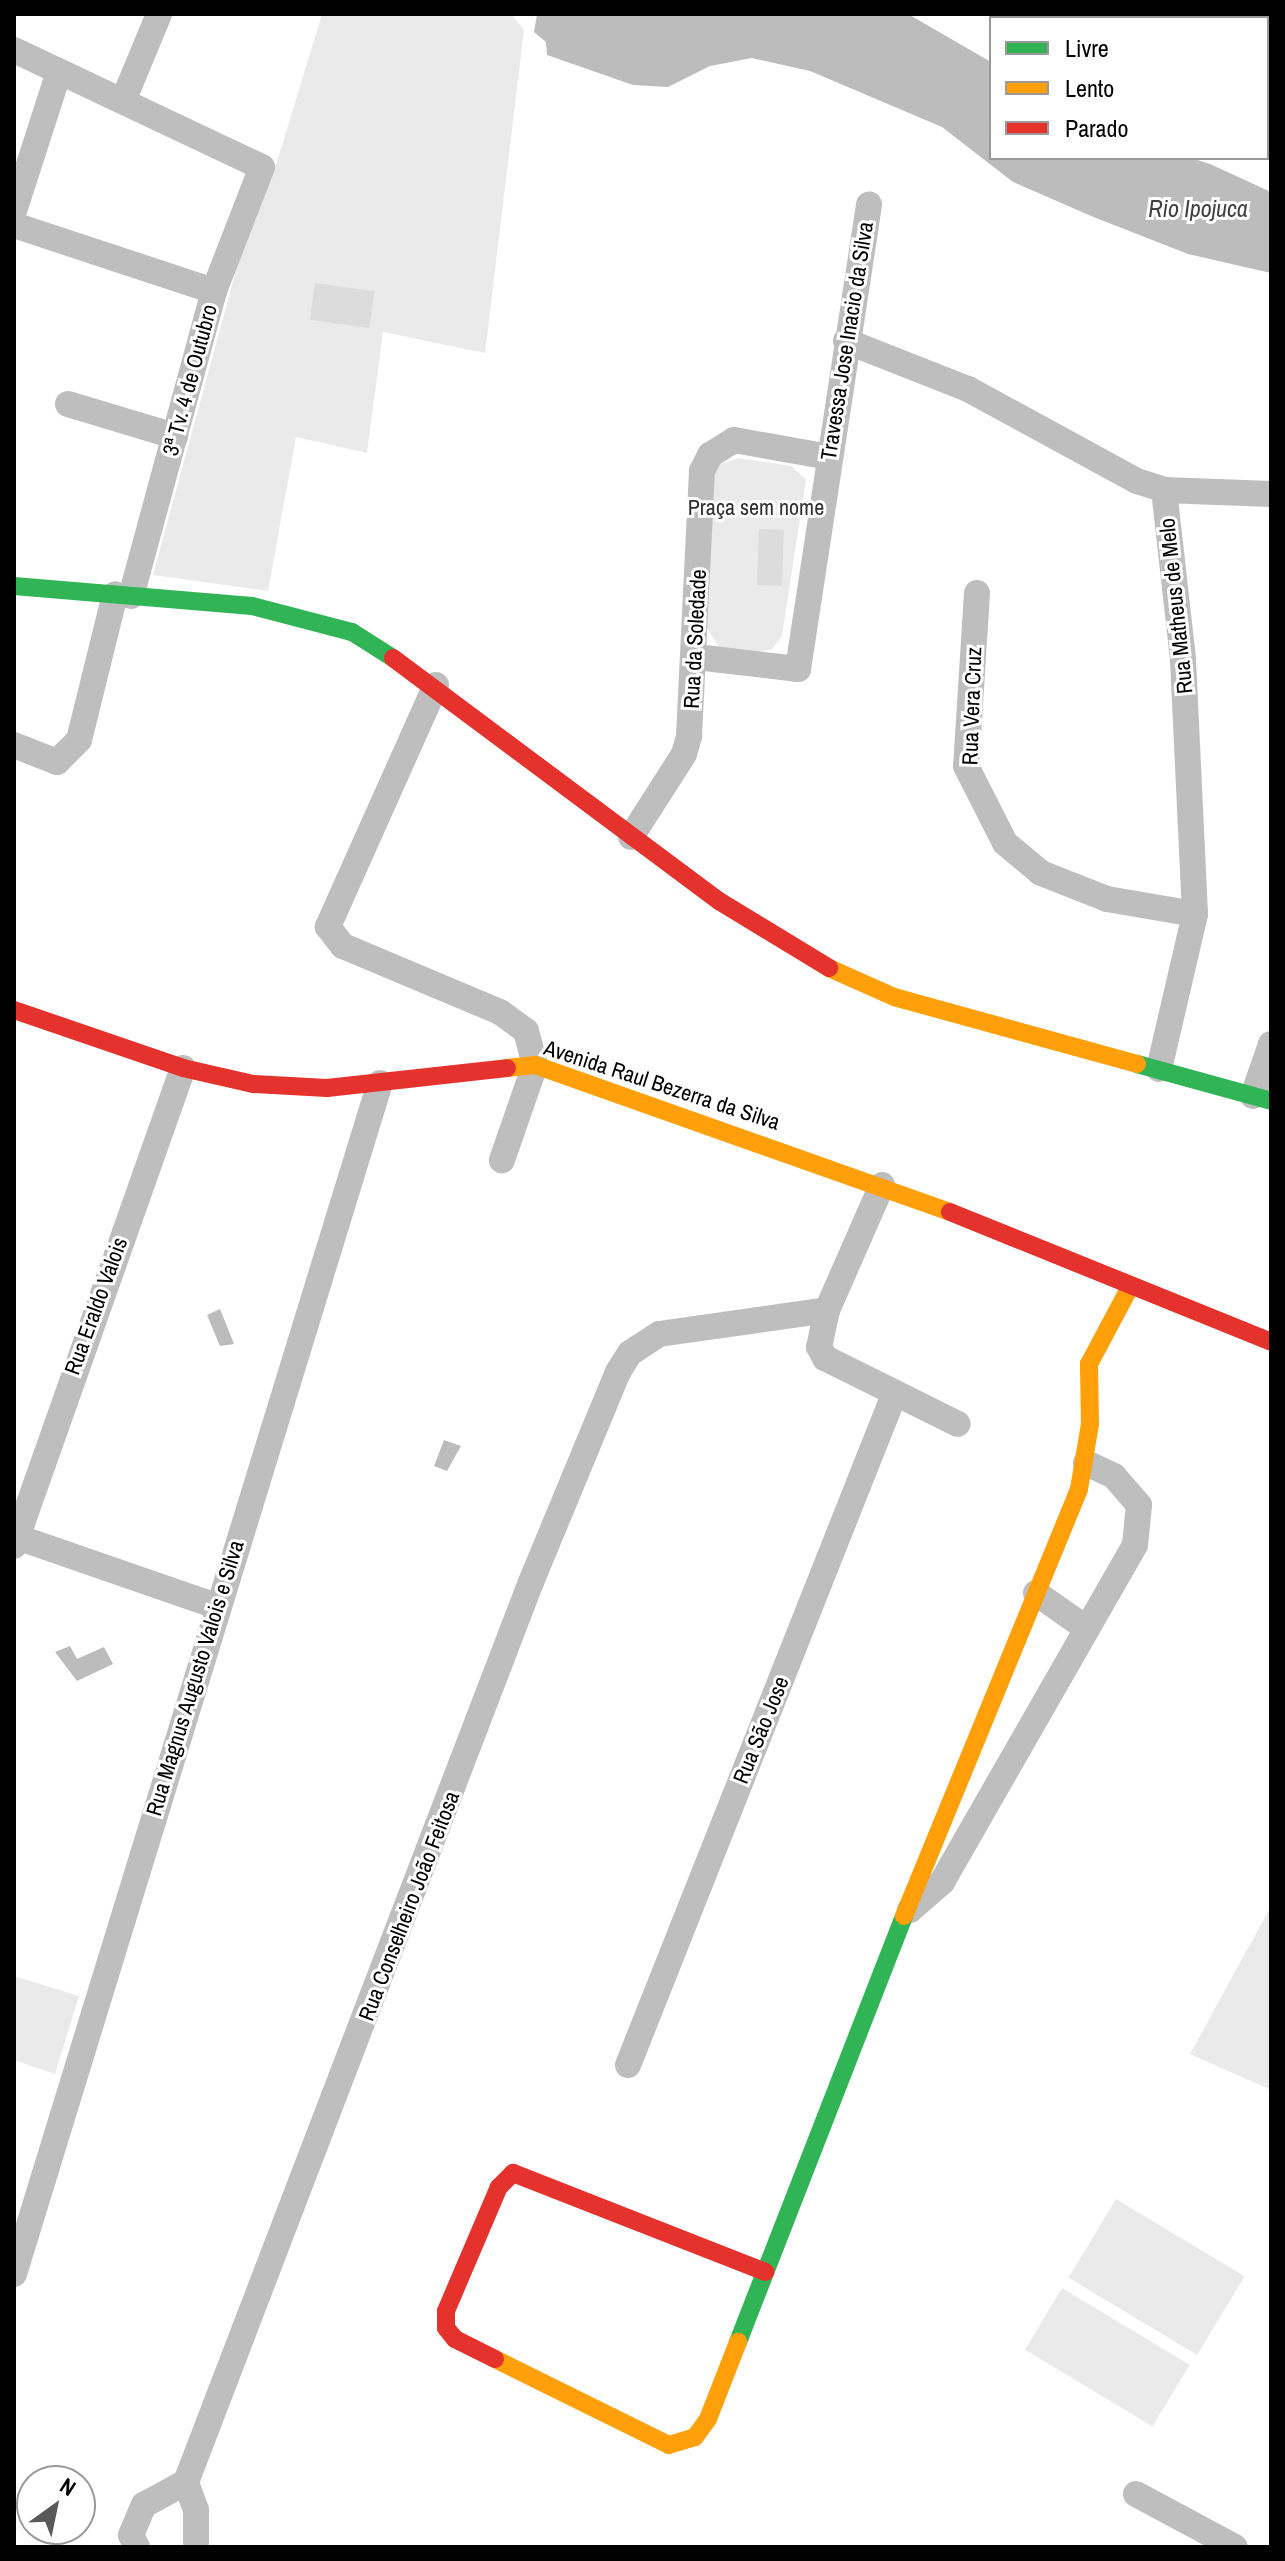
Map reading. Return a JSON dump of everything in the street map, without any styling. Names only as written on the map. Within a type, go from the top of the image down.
[{"type":"street","points":[[14,50],[123,101],[159,14]]},
{"type":"street","points":[[14,211],[59,72]]},
{"type":"street","name":"3ª Tv. 4 de Outubro","points":[[14,745],[57,762],[79,740],[175,436],[214,291],[262,167],[123,101]]},
{"type":"street","name":"Travessa Jose Inacio da Silva","points":[[696,657],[798,669],[869,204]]},
{"type":"street","points":[[14,225],[214,291]]},
{"type":"street","name":"Rua Matheus de Melo","points":[[846,341],[968,389],[1072,449],[1164,490],[1183,659],[1195,914],[1159,1069]]},
{"type":"street","points":[[68,404],[175,436]]},
{"type":"street","name":"Rua da Soledade","points":[[631,837],[684,754],[696,657],[702,471],[710,455],[734,440],[829,457]]},
{"type":"street","points":[[1164,490],[1271,494]]},
{"type":"street","points":[[14,586],[252,606],[331,625],[378,645],[436,685],[631,837],[790,946],[873,990],[1262,1098],[1271,1044]]},
{"type":"street","name":"Rua Vera Cruz","points":[[977,593],[966,766],[1005,843],[1041,873],[1107,899],[1195,914]]},
{"type":"street","points":[[436,685],[330,917],[332,936],[343,946],[515,1020],[526,1031],[535,1065],[502,1160]]},
{"type":"street","name":"Avenida Raul Bezerra da Silva","points":[[14,1010],[183,1068],[253,1084],[327,1088],[535,1065],[882,1185],[1271,1342]]},
{"type":"street","name":"Rua Eraldo Valois","points":[[15,1540],[183,1068]]},
{"type":"street","name":"Rua Magnus Augusto Valois e Silva","points":[[14,2274],[216,1606],[380,1083]]},
{"type":"street","points":[[882,1185],[827,1310],[819,1339],[825,1358],[894,1395],[958,1424]]},
{"type":"street","points":[[765,2272],[513,2173],[499,2187],[446,2311],[446,2328],[455,2339],[669,2445],[681,2444],[695,2437],[708,2419],[905,1914],[1086,1463],[1089,1364],[1131,1285]]},
{"type":"street","name":"Rua Conselheiro João Feitosa","points":[[186,2482],[531,1582],[618,1372],[647,1339],[827,1310]]},
{"type":"street","name":"Rua São Jose","points":[[628,2065],[894,1395]]},
{"type":"street","points":[[905,1914],[942,1882],[1135,1545],[1139,1505],[1114,1476],[1086,1463]]},
{"type":"street","points":[[15,1540],[216,1606]]},
{"type":"street","points":[[1036,1593],[1087,1629]]},
{"type":"street","points":[[137,2547],[131,2535],[144,2505],[186,2482],[196,2510],[196,2547]]},
{"type":"street","points":[[1136,2494],[1235,2547]]},
{"type":"green space","points":[[322,14],[511,14],[524,30],[485,353],[383,332],[367,453],[296,437],[268,591],[153,575],[243,245],[277,162]]},
{"type":"green space","name":"Praça sem nome","points":[[738,458],[791,466],[806,479],[782,636],[772,649],[748,655],[722,652],[705,625],[714,474],[719,465]]},
{"type":"green space","points":[[1271,1906],[1271,2090],[1190,2054]]},
{"type":"green space","points":[[14,1976],[79,1996],[55,2074],[14,2060]]},
{"type":"green space","points":[[1116,2199],[1245,2276],[1197,2355],[1069,2278]]},
{"type":"green space","points":[[1062,2288],[1190,2365],[1153,2426],[1025,2350]]},
{"type":"water","name":"Rio Ipojuca","points":[[537,14],[908,14],[989,61],[989,160],[1197,160],[1210,164],[1271,192],[1271,273],[1188,254],[1013,182],[942,127],[810,71],[752,58],[710,66],[668,87],[633,85],[547,55],[546,42],[534,32]]},
{"type":"water","points":[[220,1309],[234,1344],[220,1346],[207,1315]]},
{"type":"water","points":[[444,1440],[461,1446],[447,1471],[434,1466]]},
{"type":"water","points":[[70,1646],[77,1659],[104,1647],[113,1664],[77,1681],[55,1652]]},
{"type":"building","points":[[315,283],[374,291],[369,328],[310,320]]},
{"type":"building","points":[[759,529],[784,530],[782,586],[757,585]]},
{"type":"traffic: fast","points":[[14,586],[252,606],[352,632],[393,658]]},
{"type":"traffic: fast","points":[[1137,1064],[1271,1101]]},
{"type":"traffic: fast","points":[[738,2342],[904,1916]]},
{"type":"traffic: slow","points":[[829,968],[894,997],[1137,1064]]},
{"type":"traffic: slow","points":[[507,1068],[535,1065],[950,1212]]},
{"type":"traffic: slow","points":[[904,1916],[1079,1489],[1090,1424],[1089,1364],[1131,1285]]},
{"type":"traffic: slow","points":[[495,2359],[669,2445],[695,2437],[708,2419],[738,2342]]},
{"type":"traffic: jam","points":[[393,658],[719,901],[829,968]]},
{"type":"traffic: jam","points":[[14,1010],[183,1068],[253,1084],[327,1088],[507,1068]]},
{"type":"traffic: jam","points":[[950,1212],[1271,1342]]},
{"type":"traffic: jam","points":[[495,2359],[455,2339],[446,2328],[446,2311],[499,2187],[513,2173],[765,2272]]}]
